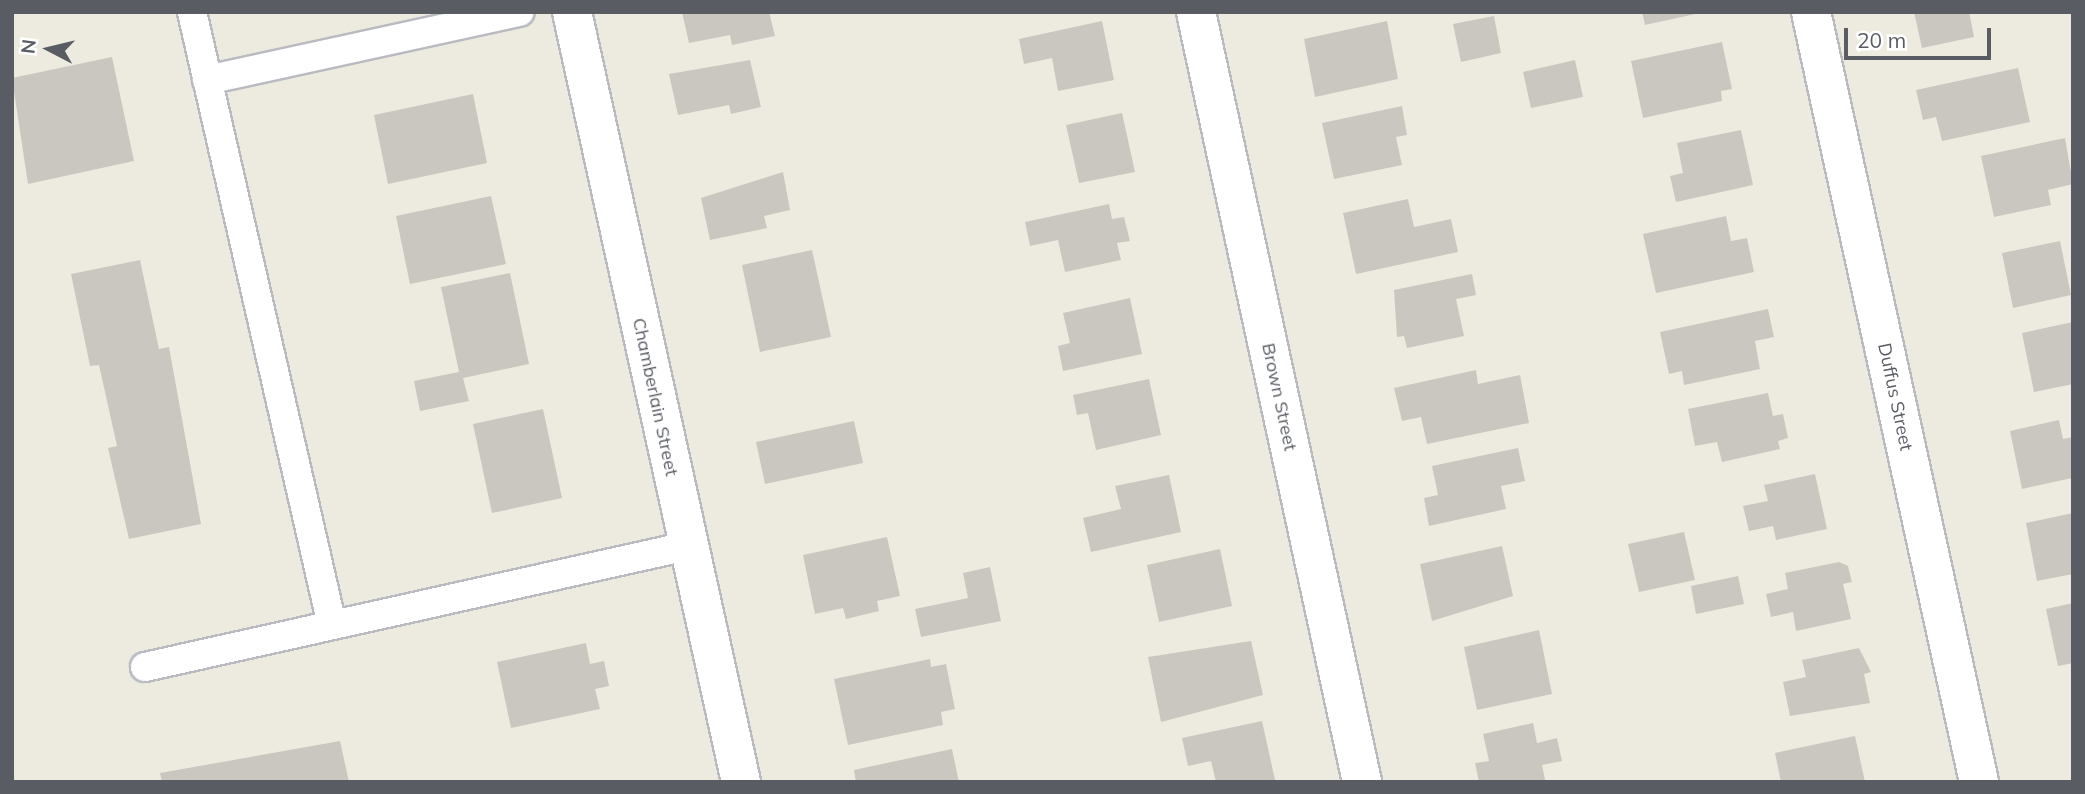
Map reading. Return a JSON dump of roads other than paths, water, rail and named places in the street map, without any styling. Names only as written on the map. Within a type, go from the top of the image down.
[{"type":"street","name":"Chamberlain Street","points":[[572,12],[687,546],[741,782]]},
{"type":"street","name":"Brown Street","points":[[1196,12],[1362,782]]},
{"type":"street","name":"Duffus Street","points":[[1811,12],[1979,782]]},
{"type":"lane","points":[[192,12],[331,621]]},
{"type":"lane","points":[[207,80],[520,12]]},
{"type":"lane","points":[[145,667],[331,621],[687,546]]}]
